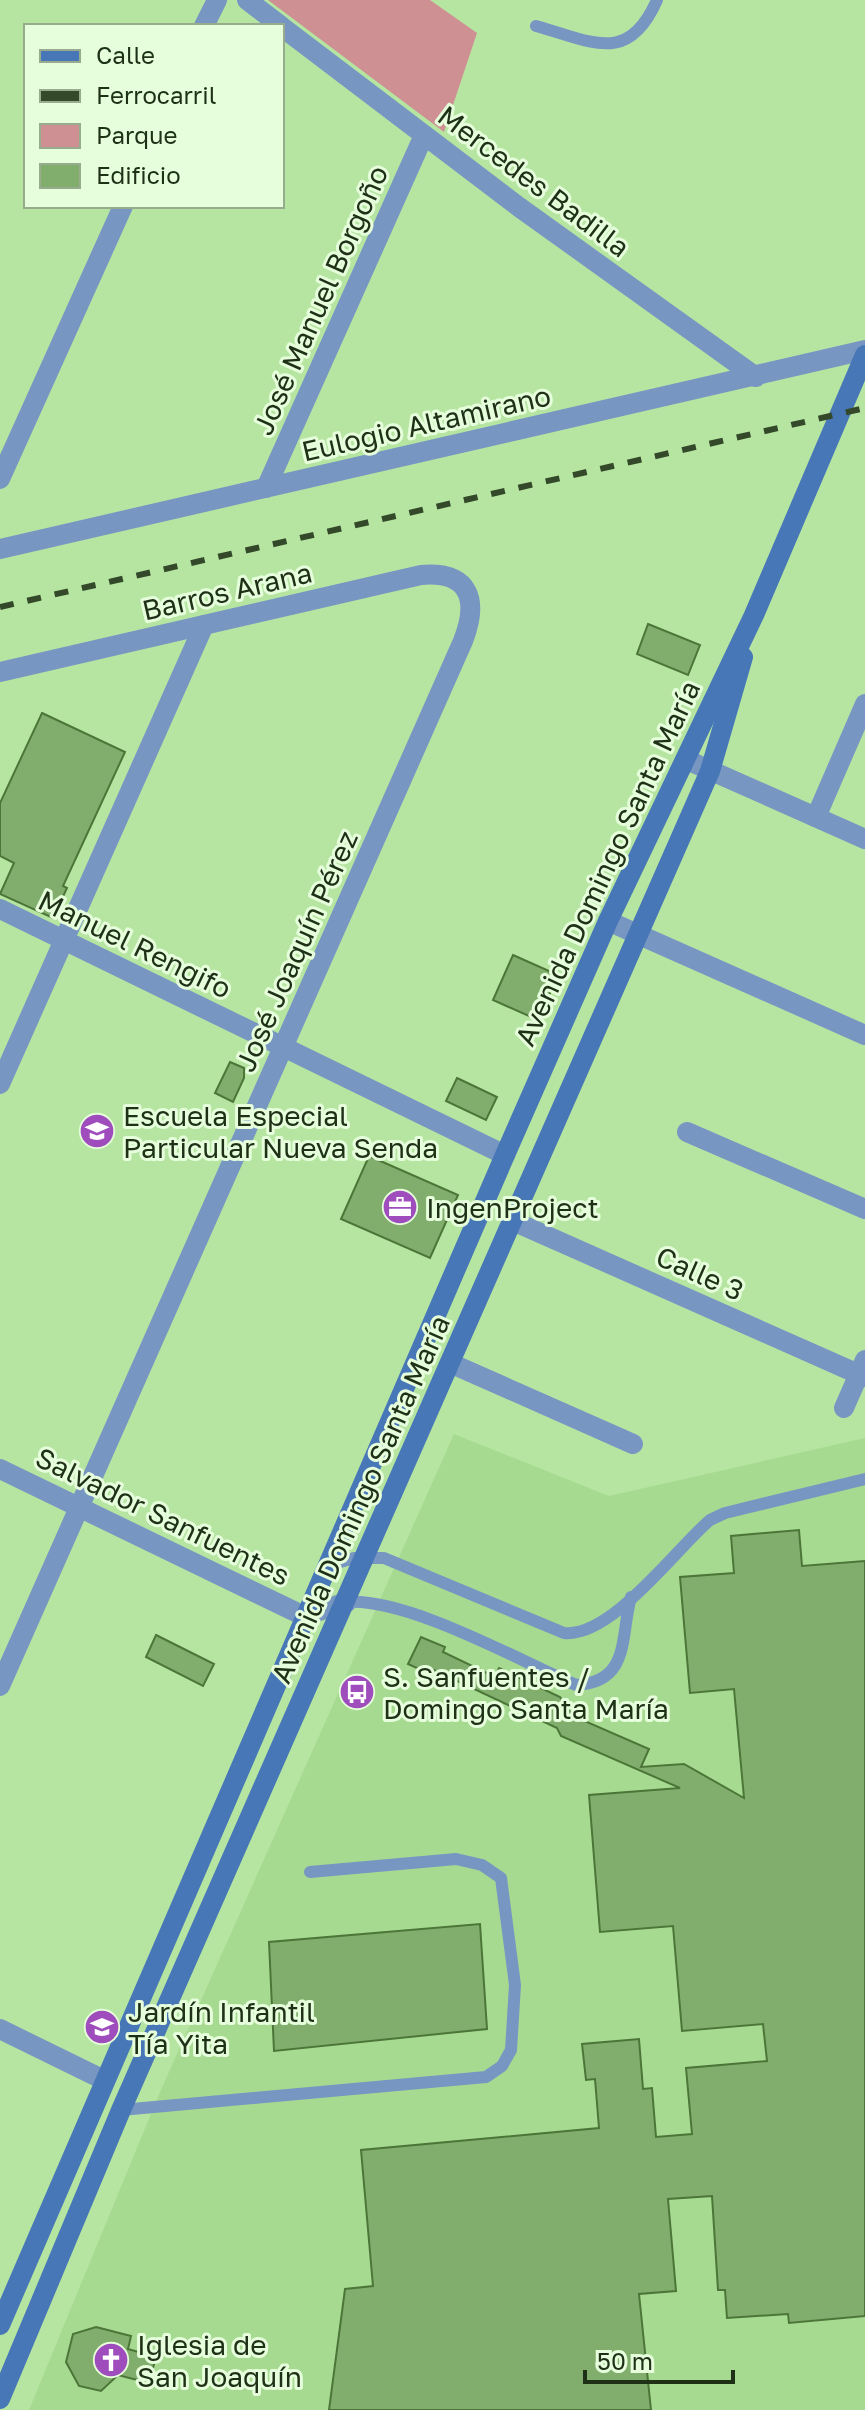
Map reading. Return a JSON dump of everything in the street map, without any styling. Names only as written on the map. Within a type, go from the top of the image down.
[{"type":"main road","name":"Avenida Domingo Santa María","points":[[0,2325],[505,1155],[608,921],[754,615],[865,352]]},
{"type":"main road","name":"Avenida Domingo Santa María","points":[[0,2399],[121,2110],[710,771],[754,615]]},
{"type":"main road","points":[[104,2080],[121,2110]]},
{"type":"street","points":[[205,24],[217,0]]},
{"type":"street","name":"Mercedes Badilla","points":[[247,0],[279,24]]},
{"type":"street","name":"Mercedes Badilla","points":[[284,28],[424,135],[756,377]]},
{"type":"street","name":"José Manuel Borgoño","points":[[266,488],[424,135]]},
{"type":"street","points":[[0,477],[122,208]]},
{"type":"street","name":"Eulogio Altamirano","points":[[0,549],[865,352]]},
{"type":"street","name":"Barros Arana","points":[[0,672],[421,575],[442,573],[464,587]]},
{"type":"street","name":"José Joaquín Pérez","points":[[0,1686],[463,641],[472,608],[464,587]]},
{"type":"street","points":[[0,1084],[204,625]]},
{"type":"street","points":[[816,817],[865,704]]},
{"type":"street","points":[[687,760],[865,839]]},
{"type":"street","name":"Manuel Rengifo","points":[[0,909],[505,1155]]},
{"type":"street","points":[[608,921],[865,1035]]},
{"type":"street","points":[[687,1132],[865,1209]]},
{"type":"street","name":"Calle 3","points":[[513,1221],[863,1371]]},
{"type":"street","points":[[450,1363],[633,1444]]},
{"type":"street","points":[[844,1408],[863,1371]]},
{"type":"street","name":"Salvador Sanfuentes","points":[[0,1469],[304,1616],[347,1602]]},
{"type":"street","points":[[0,2029],[104,2080]]},
{"type":"lane","points":[[536,26],[606,45],[630,40],[648,21],[657,0]]},
{"type":"lane","points":[[327,1566],[339,1560],[366,1558],[392,1561],[564,1633],[578,1634],[590,1630],[631,1597],[710,1520],[725,1513],[865,1479]]},
{"type":"lane","points":[[347,1602],[370,1601],[402,1609],[576,1685],[590,1684],[606,1675],[619,1660],[631,1597]]},
{"type":"lane","points":[[121,2110],[411,2086],[486,2077],[502,2066],[511,2050],[515,1985],[501,1878],[482,1865],[456,1859],[310,1872]]},
{"type":"shaded area","points":[[454,1434],[609,1496],[865,1438],[865,2410],[29,2410],[160,2092]]},
{"type":"green space","points":[[268,0],[430,0],[477,33],[444,132]]},
{"type":"building","points":[[648,624],[700,645],[688,675],[637,654]]},
{"type":"building","points":[[42,713],[125,752],[63,886],[67,888],[53,918],[0,894],[14,863],[0,856],[0,803]]},
{"type":"building","points":[[513,955],[558,975],[538,1020],[493,1000]]},
{"type":"building","points":[[230,1062],[244,1068],[244,1078],[233,1102],[215,1093]]},
{"type":"building","points":[[457,1078],[497,1097],[486,1120],[446,1101]]},
{"type":"building","name":"IngenProject","points":[[369,1156],[458,1195],[430,1258],[341,1219]]},
{"type":"building","points":[[799,1530],[802,1566],[865,1561],[865,2316],[789,2323],[788,2314],[727,2318],[725,2290],[718,2290],[712,2196],[668,2199],[676,2291],[639,2294],[651,2410],[329,2410],[345,2289],[373,2286],[361,2150],[599,2128],[595,2079],[586,2080],[582,2044],[639,2039],[643,2089],[652,2088],[656,2137],[692,2134],[686,2068],[767,2061],[763,2024],[682,2031],[673,1926],[600,1932],[589,1795],[680,1788],[561,1736],[557,1728],[434,1670],[432,1675],[408,1664],[421,1637],[445,1647],[443,1652],[495,1677],[499,1668],[560,1697],[573,1716],[649,1749],[641,1767],[684,1764],[744,1798],[734,1689],[690,1693],[680,1577],[734,1573],[731,1536]]},
{"type":"building","points":[[156,1635],[214,1664],[203,1686],[146,1657]]},
{"type":"building","points":[[480,1924],[487,2029],[274,2051],[269,1942]]},
{"type":"building","name":"Iglesia de San Joaquín","points":[[96,2327],[131,2336],[128,2349],[156,2357],[149,2383],[118,2375],[101,2391],[79,2386],[66,2362],[73,2334]]},
{"type":"railway","points":[[0,607],[865,408]]},
{"type":"place","name":"Escuela Especial Particular Nueva Senda","points":[[97,1131]]},
{"type":"place","name":"IngenProject","points":[[400,1207]]},
{"type":"place","name":"S. Sanfuentes / Domingo Santa María","points":[[357,1692]]},
{"type":"place","name":"Jardín Infantil Tía Yita","points":[[102,2027]]},
{"type":"place","name":"Iglesia de San Joaquín","points":[[111,2360]]}]
